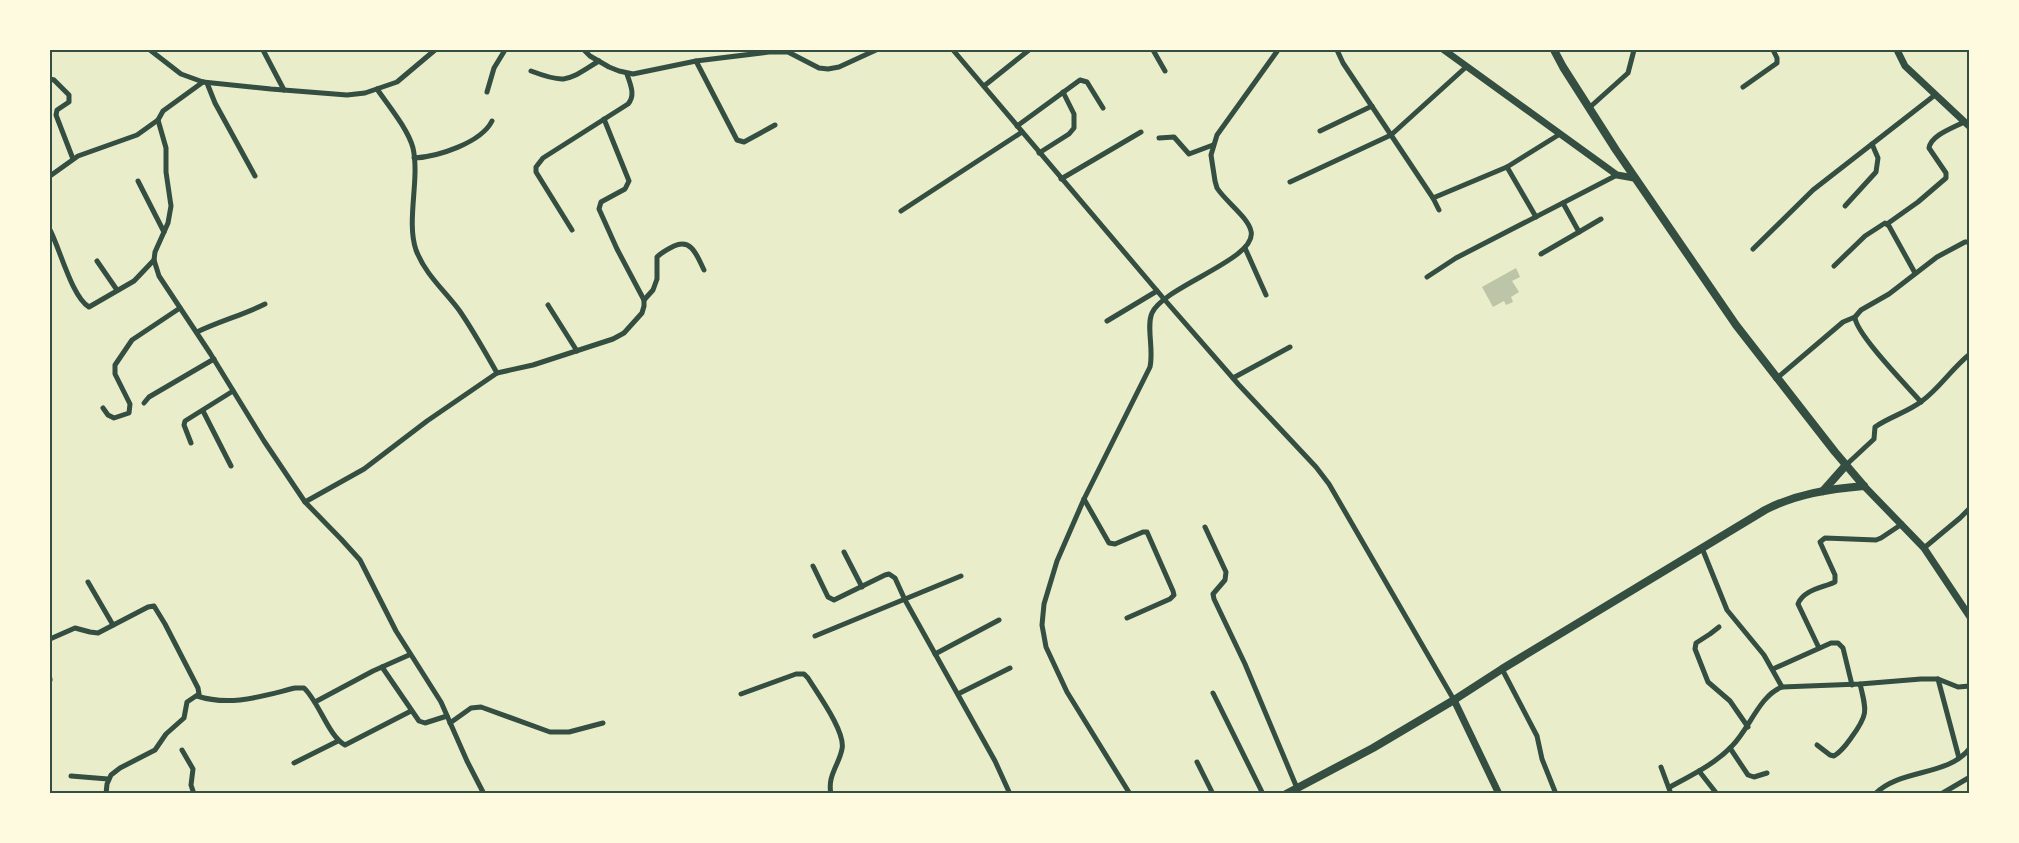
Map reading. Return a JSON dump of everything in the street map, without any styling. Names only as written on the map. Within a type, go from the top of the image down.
[{"type":"highway","points":[[1554,50],[1634,178],[1736,326],[1776,379],[1864,486]]},
{"type":"highway","points":[[1823,491],[1846,465]]},
{"type":"highway","points":[[1286,794],[1373,748],[1454,700],[1757,514],[1784,500],[1823,491],[1864,486]]},
{"type":"street","points":[[150,50],[181,74],[205,82],[347,95],[397,82],[435,50]]},
{"type":"street","points":[[263,50],[284,90]]},
{"type":"street","points":[[487,92],[494,68],[505,50]]},
{"type":"street","points":[[584,50],[599,62],[627,74],[639,74],[741,54],[782,52],[793,54],[811,65],[826,69],[839,67],[876,50]]},
{"type":"street","points":[[953,50],[1157,291],[1329,484],[1454,700],[1499,794]]},
{"type":"street","points":[[984,86],[1029,50]]},
{"type":"street","points":[[1153,50],[1165,71]]},
{"type":"street","points":[[1130,794],[1051,662],[1043,634],[1044,604],[1049,584],[1084,499],[1150,367],[1153,355],[1150,320],[1155,307],[1164,299],[1227,261],[1245,248],[1252,237],[1242,216],[1222,195],[1215,182],[1211,155],[1217,135],[1278,50]]},
{"type":"street","points":[[1337,50],[1343,63],[1439,210]]},
{"type":"street","points":[[1444,50],[1617,175],[1634,178]]},
{"type":"street","points":[[1589,108],[1628,73],[1634,50]]},
{"type":"street","points":[[1743,87],[1775,65],[1777,58],[1773,50]]},
{"type":"street","points":[[1834,266],[1865,236],[1918,202],[1946,178],[1946,173],[1929,145],[1934,139],[1967,124],[1905,66],[1897,50]]},
{"type":"street","points":[[696,61],[737,140],[744,141],[775,125]]},
{"type":"street","points":[[531,71],[553,79],[565,80],[599,62]]},
{"type":"street","points":[[1290,182],[1391,135],[1466,67]]},
{"type":"street","points":[[572,230],[536,172],[536,168],[543,158],[631,101],[632,93],[627,74]]},
{"type":"street","points":[[50,80],[54,80],[62,87],[70,98],[67,104],[57,110],[56,116],[73,159]]},
{"type":"street","points":[[1017,126],[1080,80],[1086,81],[1103,108]]},
{"type":"street","points":[[50,176],[73,159],[137,135],[158,120],[163,111],[205,82]]},
{"type":"street","points":[[205,82],[255,176]]},
{"type":"street","points":[[377,89],[410,141],[414,158],[415,247],[430,275],[467,321],[497,373]]},
{"type":"street","points":[[1039,153],[1070,134],[1074,128],[1074,114],[1063,92]]},
{"type":"street","points":[[1753,249],[1814,190],[1935,94]]},
{"type":"street","points":[[1320,131],[1372,106]]},
{"type":"street","points":[[305,502],[364,469],[427,421],[497,373],[533,365],[613,339],[633,326],[642,313],[644,300],[599,209],[602,202],[625,189],[629,181],[604,119]]},
{"type":"street","points":[[158,120],[166,148],[166,172],[171,199],[170,214],[155,252],[154,260],[159,276],[305,502],[360,560],[409,655],[432,688],[447,716],[484,794]]},
{"type":"street","points":[[414,158],[435,155],[471,140],[480,135],[492,121]]},
{"type":"street","points":[[901,211],[1022,132]]},
{"type":"street","points":[[1061,179],[1141,132]]},
{"type":"street","points":[[1433,198],[1507,167],[1560,134]]},
{"type":"street","points":[[1159,138],[1174,137],[1189,154],[1213,145]]},
{"type":"street","points":[[1845,206],[1876,172],[1878,158],[1872,144]]},
{"type":"street","points":[[1507,167],[1536,217]]},
{"type":"street","points":[[1427,277],[1456,258],[1617,175]]},
{"type":"street","points":[[138,181],[164,232]]},
{"type":"street","points":[[1563,203],[1579,232]]},
{"type":"street","points":[[1541,254],[1601,219]]},
{"type":"street","points":[[1887,224],[1915,273]]},
{"type":"street","points":[[50,230],[69,276],[84,303],[92,307],[139,278],[154,260]]},
{"type":"street","points":[[1776,379],[1844,322],[1889,294],[1937,257],[1965,242],[1970,242]]},
{"type":"street","points":[[644,300],[657,279],[657,256],[673,246],[688,244],[695,251],[704,270]]},
{"type":"street","points":[[1245,248],[1266,295]]},
{"type":"street","points":[[97,261],[117,290]]},
{"type":"street","points":[[1107,321],[1157,291]]},
{"type":"street","points":[[197,332],[244,315],[265,304]]},
{"type":"street","points":[[548,305],[577,351]]},
{"type":"street","points":[[103,408],[108,415],[114,418],[129,413],[130,404],[114,368],[132,340],[180,308]]},
{"type":"street","points":[[1855,317],[1855,322],[1863,335],[1921,402]]},
{"type":"street","points":[[1233,378],[1290,347]]},
{"type":"street","points":[[1846,465],[1874,439],[1875,427],[1921,402],[1935,390],[1958,362],[1970,354]]},
{"type":"street","points":[[144,403],[149,397],[214,359]]},
{"type":"street","points":[[191,442],[185,421],[233,391]]},
{"type":"street","points":[[203,411],[231,466]]},
{"type":"street","points":[[1864,486],[1924,548],[1970,617]]},
{"type":"street","points":[[1084,499],[1109,543],[1114,544],[1147,532],[1173,591],[1174,595],[1170,599],[1127,618]]},
{"type":"street","points":[[1924,548],[1970,508]]},
{"type":"street","points":[[1960,518],[1970,520]]},
{"type":"street","points":[[1819,648],[1798,604],[1801,597],[1806,594],[1835,582],[1835,575],[1820,542],[1829,538],[1876,540],[1902,524]]},
{"type":"street","points":[[1205,527],[1226,572],[1225,580],[1215,591],[1214,599],[1245,664],[1297,788]]},
{"type":"street","points":[[1702,548],[1727,610],[1751,638],[1773,669],[1782,687]]},
{"type":"street","points":[[844,552],[862,587]]},
{"type":"street","points":[[813,566],[830,599],[838,599],[890,574],[895,578],[995,761],[1010,794]]},
{"type":"street","points":[[815,636],[960,576]]},
{"type":"street","points":[[88,582],[113,626]]},
{"type":"street","points":[[50,639],[75,628],[98,633],[148,607],[156,608],[198,688],[197,696]]},
{"type":"street","points":[[935,654],[999,620]]},
{"type":"street","points":[[1719,627],[1696,643],[1695,649],[1710,685],[1730,701],[1748,727]]},
{"type":"street","points":[[1773,669],[1834,642],[1843,648],[1852,685]]},
{"type":"street","points":[[315,702],[409,655]]},
{"type":"street","points":[[382,667],[411,711],[422,723],[447,716]]},
{"type":"street","points":[[958,694],[1010,668]]},
{"type":"street","points":[[1502,669],[1537,736],[1542,759],[1556,794]]},
{"type":"street","points":[[741,694],[796,674],[804,674],[808,678],[837,728],[842,742],[842,749],[831,778],[831,794]]},
{"type":"street","points":[[1661,767],[1671,790],[1730,748],[1748,727],[1772,691],[1782,687],[1852,685],[1921,679],[1938,680],[1958,687],[1970,686]]},
{"type":"street","points":[[1938,680],[1959,758]]},
{"type":"street","points":[[1817,745],[1834,756],[1842,750],[1863,721],[1865,705],[1860,684]]},
{"type":"street","points":[[106,794],[108,779],[115,771],[155,750],[164,736],[184,718],[187,702],[197,696],[211,700],[232,701],[300,687],[307,690],[338,741],[348,745],[411,711]]},
{"type":"street","points":[[1213,693],[1263,794]]},
{"type":"street","points":[[450,723],[476,707],[487,708],[550,732],[569,732],[603,723]]},
{"type":"street","points":[[294,763],[338,741]]},
{"type":"street","points":[[1730,748],[1748,775],[1754,777],[1767,773]]},
{"type":"street","points":[[1875,794],[1891,782],[1909,775],[1922,774],[1959,758],[1970,748]]},
{"type":"street","points":[[182,750],[193,769],[191,785],[194,794]]},
{"type":"street","points":[[1197,762],[1213,794]]},
{"type":"street","points":[[1699,771],[1717,794]]},
{"type":"street","points":[[71,776],[108,779]]},
{"type":"street","points":[[1941,794],[1970,777]]},
{"type":"building","points":[[1516,268],[1520,277],[1512,281],[1519,292],[1511,297],[1513,302],[1506,305],[1504,301],[1493,307],[1482,287]]}]
